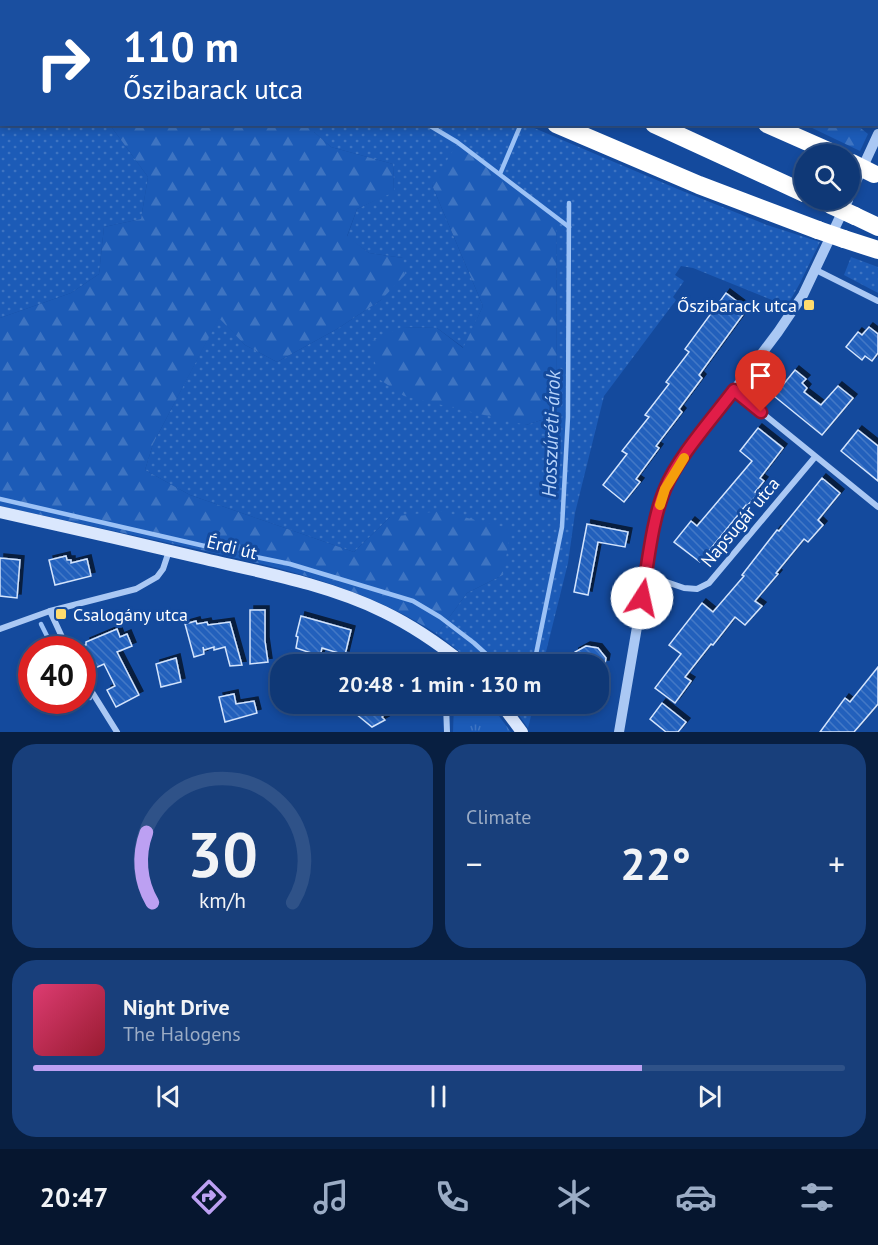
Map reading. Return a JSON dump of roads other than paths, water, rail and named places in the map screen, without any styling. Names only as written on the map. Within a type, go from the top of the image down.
[{"type":"highway","points":[[561,126],[699,185],[818,231],[878,250]]},
{"type":"highway","points":[[568,126],[607,145]]},
{"type":"highway","points":[[658,126],[794,188]]},
{"type":"highway","points":[[772,126],[812,144]]},
{"type":"highway","points":[[860,167],[876,175]]},
{"type":"highway","points":[[851,210],[878,227]]},
{"type":"main road","name":"Érdi út","points":[[0,512],[170,551],[345,596],[415,628],[452,654]]},
{"type":"main road","points":[[508,714],[522,732]]},
{"type":"street","points":[[860,167],[878,134]]},
{"type":"street","points":[[619,732],[658,510],[665,489],[675,469],[803,295],[826,248],[838,210]]},
{"type":"street","points":[[816,270],[878,301]]},
{"type":"street","points":[[734,390],[878,507]]},
{"type":"street","name":"Napsugár utca","points":[[646,575],[691,589],[697,589],[709,582],[815,457]]},
{"type":"street","points":[[0,629],[50,611],[123,594],[149,583],[163,569],[170,551]]},
{"type":"street","points":[[50,611],[62,636]]},
{"type":"street","points":[[444,648],[445,654]]},
{"type":"street","points":[[96,698],[117,732]]},
{"type":"street","points":[[446,714],[447,732]]},
{"type":"waterway","points":[[430,126],[457,142],[569,227]]},
{"type":"waterway","points":[[500,174],[520,126]]},
{"type":"waterway","name":"Hosszúréti-árok","points":[[536,654],[562,527],[568,417],[569,203]]},
{"type":"waterway","points":[[0,499],[222,550]]},
{"type":"waterway","points":[[241,554],[290,564],[413,601],[440,617],[486,654]]},
{"type":"waterway","points":[[41,624],[47,636]]},
{"type":"place","name":"Őszibarack utca","points":[[809,305]]},
{"type":"place","name":"Csalogány utca","points":[[61,614]]}]
